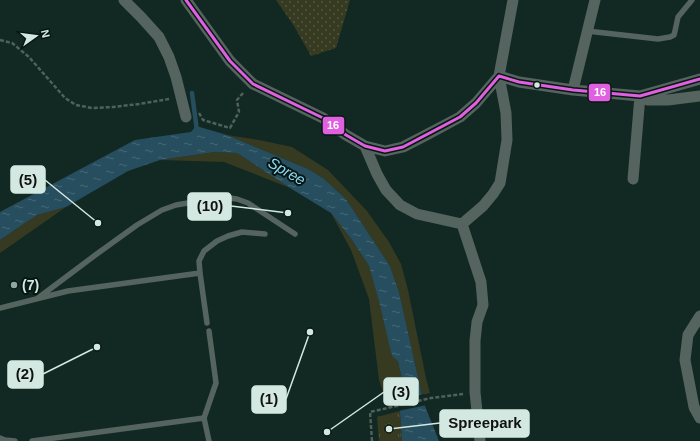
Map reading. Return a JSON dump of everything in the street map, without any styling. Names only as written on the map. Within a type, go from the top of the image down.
[{"type":"street","points":[[124,0],[159,37],[169,57],[176,77],[186,117]]},
{"type":"street","points":[[186,0],[230,61],[251,82],[322,118],[365,146],[385,151],[403,147],[460,117],[476,103],[499,76]]},
{"type":"street","points":[[462,224],[483,206],[500,183],[507,140],[506,113],[499,76],[513,0]]},
{"type":"street","points":[[573,90],[595,0]]},
{"type":"street","points":[[499,76],[519,82],[573,90],[640,96],[700,79]]},
{"type":"street","points":[[640,96],[648,100],[668,100],[700,96]]},
{"type":"street","points":[[633,178],[640,96]]},
{"type":"street","points":[[365,146],[377,174],[386,190],[400,205],[417,214],[462,224]]},
{"type":"street","points":[[462,224],[481,282],[483,305],[477,322],[475,341],[475,392],[480,441]]},
{"type":"street","points":[[700,316],[688,335],[685,360],[694,407],[700,418]]},
{"type":"lane","points":[[587,31],[658,39],[670,38],[674,35],[678,17],[692,0]]},
{"type":"lane","points":[[38,298],[137,225],[162,210],[176,206],[194,202],[229,198],[237,199],[248,203],[295,234]]},
{"type":"lane","points":[[207,323],[199,261],[204,251],[217,241],[242,232],[265,234]]},
{"type":"lane","points":[[0,308],[68,290],[200,273]]},
{"type":"lane","points":[[208,331],[216,383],[204,418],[209,441]]},
{"type":"lane","points":[[32,441],[204,418]]},
{"type":"lane","points":[[0,438],[15,441]]},
{"type":"path","points":[[0,40],[12,43],[29,57],[65,98],[76,105],[92,108],[113,107],[181,97]]},
{"type":"path","points":[[197,110],[203,120],[230,128],[240,112],[237,100],[251,82]]},
{"type":"path","points":[[372,441],[370,412],[431,398],[475,392]]},
{"type":"green space","points":[[276,0],[350,0],[336,48],[311,56],[294,26]]},
{"type":"green space","points":[[227,135],[292,147],[328,170],[367,211],[389,242],[401,264],[430,393],[422,395],[399,292],[390,266],[346,199],[323,178],[308,169]]},
{"type":"green space","points":[[215,152],[237,153],[290,188],[224,162],[160,160]]},
{"type":"green space","points":[[66,207],[0,253],[0,240],[37,215]]},
{"type":"green space","points":[[331,213],[352,240],[369,266],[398,361],[406,398],[387,403],[379,380],[369,299],[351,250]]},
{"type":"green space","points":[[400,411],[402,441],[379,441],[377,417]]},
{"type":"water","name":"Spree","points":[[196,126],[227,135],[308,169],[323,178],[346,199],[390,266],[399,292],[425,406],[439,441],[402,441],[400,411],[406,398],[398,361],[392,356],[369,266],[352,240],[331,213],[237,153],[215,152],[160,160],[128,171],[66,207],[37,215],[0,240],[0,212],[135,140],[191,132]]},
{"type":"pier","points":[[424,394],[427,405],[398,411],[404,399]]},
{"type":"waterway","points":[[192,93],[197,131]]},
{"type":"transit line","name":"16","points":[[186,0],[230,61],[253,84],[323,118],[346,135],[365,146],[385,151],[403,147],[460,117],[476,103],[499,76]]},
{"type":"transit line","name":"16","points":[[499,76],[519,82],[573,90],[640,96],[700,79]]},
{"type":"place","name":"(10)","points":[[288,213]]},
{"type":"place","name":"(5)","points":[[98,223]]},
{"type":"place","name":"(7)","points":[[14,285]]},
{"type":"place","name":"(1)","points":[[310,332]]},
{"type":"place","name":"(2)","points":[[97,347]]},
{"type":"place","name":"Spreepark","points":[[389,429]]},
{"type":"place","name":"(3)","points":[[327,432]]}]
